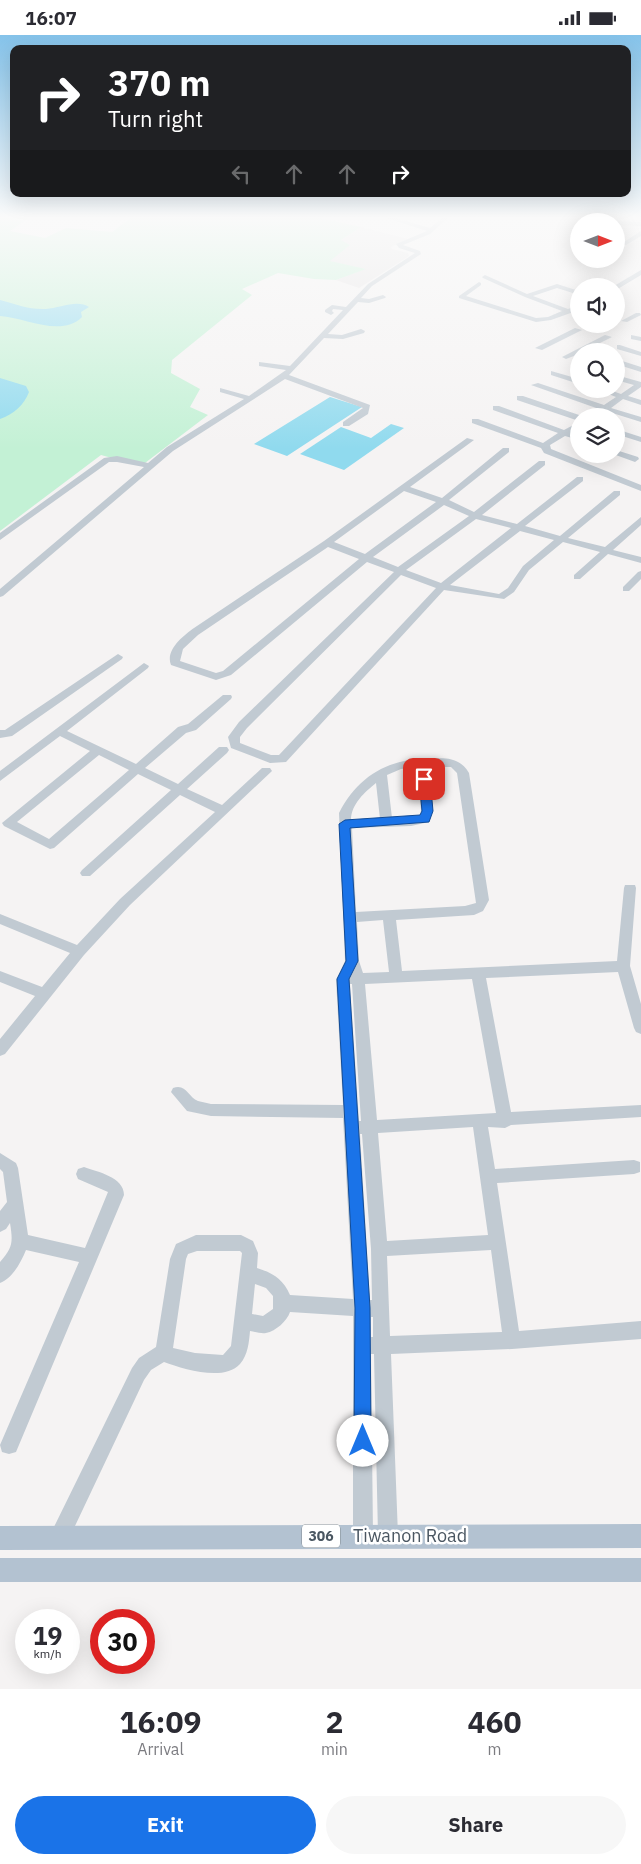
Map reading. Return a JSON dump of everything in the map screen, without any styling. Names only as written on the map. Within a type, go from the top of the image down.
[{"type":"main road","name":"Tiwanon Road","points":[[0,1538],[363,1535],[641,1536]]},
{"type":"main road","points":[[0,1570],[641,1570]]},
{"type":"street","points":[[0,594],[170,449],[284,376],[361,294]]},
{"type":"street","points":[[465,294],[461,297],[536,320],[546,320],[568,311]]},
{"type":"street","points":[[507,297],[527,294]]},
{"type":"street","points":[[524,295],[568,311]]},
{"type":"street","points":[[355,300],[369,301],[383,297]]},
{"type":"street","points":[[331,313],[327,311],[332,307],[347,309]]},
{"type":"street","points":[[631,311],[640,315]]},
{"type":"street","points":[[528,313],[546,320]]},
{"type":"street","points":[[625,321],[640,315]]},
{"type":"street","points":[[322,336],[342,337],[361,331]]},
{"type":"street","points":[[539,347],[572,333]]},
{"type":"street","points":[[596,343],[608,337]]},
{"type":"street","points":[[556,341],[564,344]]},
{"type":"street","points":[[625,348],[641,353]]},
{"type":"street","points":[[566,357],[570,355]]},
{"type":"street","points":[[262,364],[292,369]]},
{"type":"street","points":[[625,364],[641,370]]},
{"type":"street","points":[[554,373],[570,379]]},
{"type":"street","points":[[284,376],[367,407],[365,411],[346,424]]},
{"type":"street","points":[[625,380],[640,385]]},
{"type":"street","points":[[535,385],[602,408]]},
{"type":"street","points":[[625,394],[640,385]]},
{"type":"street","points":[[223,390],[249,399]]},
{"type":"street","points":[[625,397],[641,403]]},
{"type":"street","points":[[520,398],[570,415]]},
{"type":"street","points":[[606,408],[619,398]]},
{"type":"street","points":[[496,408],[570,434]]},
{"type":"street","points":[[625,415],[641,420]]},
{"type":"street","points":[[474,421],[545,446],[545,449],[552,454],[641,488]]},
{"type":"street","points":[[545,446],[570,429]]},
{"type":"street","points":[[625,434],[641,440]]},
{"type":"street","points":[[470,440],[327,543],[189,637],[175,655],[175,663],[216,677],[227,673],[367,557],[443,501],[506,451]]},
{"type":"street","points":[[625,455],[635,459]]},
{"type":"street","points":[[0,537],[107,459],[117,459],[150,466]]},
{"type":"street","points":[[542,463],[475,516],[407,564],[243,725],[234,737],[235,745],[270,759],[282,759],[442,587],[580,479]]},
{"type":"street","points":[[403,488],[443,501],[475,516],[641,560]]},
{"type":"street","points":[[327,543],[442,587],[501,597],[511,590],[526,568],[617,493]]},
{"type":"street","points":[[577,577],[641,520]]},
{"type":"street","points":[[626,589],[641,575]]},
{"type":"street","points":[[0,734],[8,733],[118,657]]},
{"type":"street","points":[[0,777],[144,665]]},
{"type":"street","points":[[98,750],[8,823],[50,845],[182,730],[192,727],[227,697]]},
{"type":"street","points":[[59,731],[223,811]]},
{"type":"street","points":[[86,873],[222,750]]},
{"type":"street","points":[[350,917],[477,909],[483,900],[462,770],[453,763],[401,764],[381,772],[350,802],[345,813],[352,961],[350,979],[351,1120],[362,1308],[363,1535]]},
{"type":"street","points":[[345,824],[386,823],[425,819],[427,811],[423,764]]},
{"type":"street","points":[[2,1044],[46,994],[80,951],[125,902],[266,771]]},
{"type":"street","points":[[381,772],[386,823]]},
{"type":"street","points":[[630,888],[623,966],[641,1028]]},
{"type":"street","points":[[389,914],[396,975]]},
{"type":"street","points":[[0,919],[80,951]]},
{"type":"street","points":[[350,979],[396,975],[623,966]]},
{"type":"street","points":[[478,972],[505,1121]]},
{"type":"street","points":[[0,976],[46,994]]},
{"type":"street","points":[[350,979],[371,1127],[382,1309],[388,1535]]},
{"type":"street","points":[[178,1092],[192,1106],[211,1110],[351,1120],[371,1127],[505,1121],[641,1111]]},
{"type":"street","points":[[480,1122],[512,1340]]},
{"type":"street","points":[[0,1160],[10,1168],[14,1205],[21,1241],[14,1257],[0,1275]]},
{"type":"street","points":[[488,1176],[634,1167]]},
{"type":"street","points":[[9,1445],[90,1257],[116,1190],[113,1186],[84,1174]]},
{"type":"street","points":[[0,1224],[14,1205]]},
{"type":"street","points":[[21,1241],[90,1257]]},
{"type":"street","points":[[379,1249],[497,1242]]},
{"type":"street","points":[[59,1538],[138,1374],[145,1364],[164,1352],[178,1259],[182,1249],[196,1243],[241,1243],[247,1246],[250,1253],[249,1274],[240,1346],[237,1354],[228,1362],[215,1364],[178,1359],[164,1352]]},
{"type":"street","points":[[243,1321],[265,1325],[281,1314],[283,1303],[282,1293],[277,1285],[249,1274]]},
{"type":"street","points":[[283,1303],[382,1309]]},
{"type":"street","points":[[362,1346],[512,1340],[641,1330]]},
{"type":"green space","points":[[0,294],[252,295],[172,360],[171,373],[200,389],[190,407],[208,415],[141,466],[101,455],[0,531]]},
{"type":"water","points":[[0,300],[28,308],[40,309],[74,304],[89,307],[81,312],[82,317],[73,323],[64,326],[53,326],[0,316]]},
{"type":"water","points":[[0,378],[26,386],[29,392],[18,408],[10,415],[0,419]]},
{"type":"water","points":[[330,397],[362,407],[287,456],[254,444]]},
{"type":"water","points":[[391,424],[404,428],[344,470],[300,454],[341,427],[371,438]]},
{"type":"route","points":[[363,1441],[362,1308],[343,979],[352,961],[345,824],[420,821],[425,819],[427,811],[424,779]]}]
